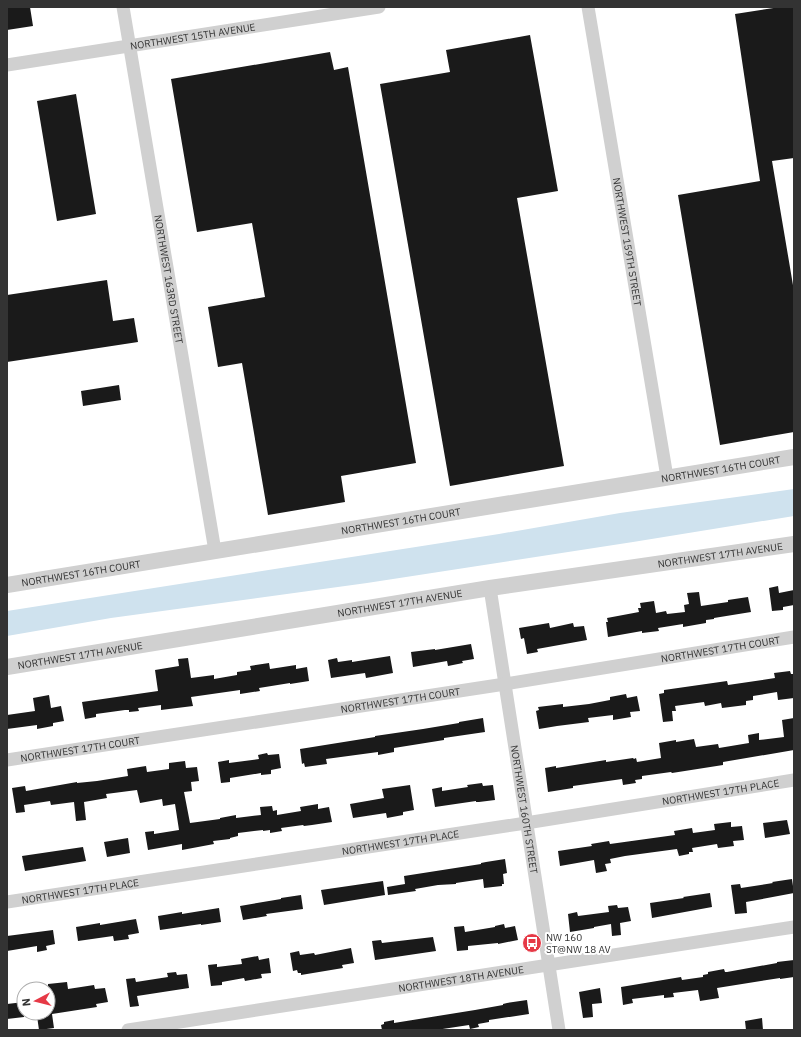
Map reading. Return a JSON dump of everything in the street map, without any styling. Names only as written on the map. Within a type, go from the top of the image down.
[{"type":"street","name":"NORTHWEST 163RD STREET","points":[[123,7],[215,551]]},
{"type":"street","name":"NORTHWEST 15TH AVENUE","points":[[7,65],[379,7]]},
{"type":"street","name":"NORTHWEST 159TH STREET","points":[[588,7],[667,477]]},
{"type":"street","name":"NORTHWEST 16TH COURT","points":[[7,585],[794,457]]},
{"type":"street","name":"NORTHWEST 17TH AVENUE","points":[[7,667],[490,588],[794,544]]},
{"type":"street","name":"NORTHWEST 160TH STREET","points":[[490,588],[559,1030]]},
{"type":"street","name":"NORTHWEST 17TH COURT","points":[[7,760],[505,684],[794,637]]},
{"type":"street","name":"NORTHWEST 17TH PLACE","points":[[7,902],[526,823],[794,780]]},
{"type":"street","name":"NORTHWEST 18TH AVENUE","points":[[128,1030],[794,926]]},
{"type":"water","points":[[794,489],[794,516],[367,583],[111,618],[7,636],[7,611],[499,534],[620,513]]},
{"type":"building","points":[[7,7],[30,7],[33,26],[7,30]]},
{"type":"building","points":[[780,7],[794,7],[794,158],[772,161],[794,291],[794,432],[720,445],[678,195],[760,181],[735,14]]},
{"type":"building","points":[[530,35],[558,191],[517,198],[564,466],[450,486],[380,84],[450,72],[446,50]]},
{"type":"building","points":[[330,52],[334,70],[348,67],[416,463],[341,476],[345,502],[268,515],[242,363],[218,367],[208,307],[265,297],[252,223],[197,232],[171,79]]},
{"type":"building","points":[[76,94],[96,214],[57,221],[37,101]]},
{"type":"building","points":[[107,280],[113,321],[134,318],[138,342],[7,362],[7,295]]},
{"type":"building","points":[[119,385],[121,400],[83,406],[81,391]]},
{"type":"building","points":[[778,586],[779,593],[794,590],[794,605],[783,607],[783,610],[772,611],[769,588]]},
{"type":"building","points":[[699,592],[701,606],[748,597],[751,612],[714,618],[706,620],[706,623],[683,627],[683,624],[658,628],[659,631],[642,633],[642,631],[608,637],[606,622],[608,622],[607,618],[639,612],[638,608],[641,608],[640,603],[654,601],[656,613],[666,611],[667,614],[685,612],[684,605],[689,604],[687,593]]},
{"type":"building","points":[[549,623],[550,628],[573,623],[574,627],[584,626],[587,640],[537,649],[538,652],[527,654],[524,638],[521,639],[519,628]]},
{"type":"building","points":[[471,644],[474,659],[448,666],[447,661],[413,667],[411,652]]},
{"type":"building","points":[[390,656],[393,673],[366,678],[365,673],[331,678],[328,660],[337,658],[338,662],[352,660],[352,662]]},
{"type":"building","points":[[188,658],[191,678],[214,675],[214,679],[237,675],[237,672],[251,670],[250,666],[269,663],[270,669],[296,665],[296,669],[307,667],[309,681],[259,688],[260,691],[240,694],[240,690],[191,697],[193,706],[161,710],[161,705],[138,708],[139,711],[129,712],[129,710],[125,710],[96,714],[96,717],[85,719],[82,702],[158,691],[155,670],[179,666],[178,659]]},
{"type":"building","points":[[790,671],[791,674],[794,674],[794,698],[778,700],[777,692],[753,696],[753,700],[746,701],[746,705],[722,708],[721,703],[705,706],[704,702],[675,706],[676,711],[672,711],[673,721],[663,722],[659,694],[664,693],[664,690],[727,681],[728,685],[775,678],[774,673]]},
{"type":"building","points":[[626,694],[627,698],[637,696],[640,711],[630,712],[631,717],[613,720],[613,715],[588,718],[589,722],[539,729],[536,711],[539,710],[538,707],[563,704],[563,707],[589,704],[610,700],[610,697]]},
{"type":"building","points":[[49,695],[51,708],[61,706],[64,721],[53,723],[53,726],[37,729],[37,725],[7,729],[7,715],[35,711],[33,698]]},
{"type":"building","points":[[483,718],[485,732],[394,748],[394,752],[378,755],[378,752],[326,759],[327,764],[305,767],[304,763],[302,764],[300,749]]},
{"type":"building","points":[[794,718],[794,750],[723,762],[723,765],[642,776],[642,779],[635,780],[636,783],[623,785],[622,779],[573,786],[573,788],[548,792],[545,768],[556,766],[556,768],[606,760],[606,762],[636,758],[637,762],[661,758],[659,743],[676,740],[676,742],[694,739],[696,747],[718,744],[719,748],[749,743],[748,735],[759,733],[759,740],[784,737],[782,720]]},
{"type":"building","points":[[267,753],[268,755],[279,754],[281,768],[271,770],[271,774],[261,775],[261,773],[230,778],[230,782],[221,783],[218,762],[229,760],[229,763],[259,759],[258,755]]},
{"type":"building","points":[[185,761],[186,768],[197,767],[199,781],[191,782],[192,791],[184,792],[190,823],[236,815],[236,818],[261,815],[260,807],[272,806],[273,811],[277,810],[277,815],[301,811],[300,807],[318,804],[318,809],[329,807],[332,822],[281,828],[282,831],[270,833],[270,830],[263,830],[238,833],[238,836],[230,839],[213,841],[214,844],[182,850],[182,844],[148,850],[145,832],[154,831],[154,834],[179,830],[175,804],[163,806],[162,799],[140,803],[137,790],[106,794],[107,798],[84,802],[86,820],[76,821],[74,802],[51,805],[50,801],[24,805],[25,812],[16,813],[12,788],[25,786],[26,791],[77,782],[97,781],[128,776],[127,769],[146,766],[147,772],[169,769],[169,763]]},
{"type":"building","points":[[482,783],[483,786],[493,785],[495,800],[476,801],[435,807],[432,789],[442,787],[442,791]]},
{"type":"building","points":[[410,785],[414,810],[403,812],[403,815],[387,818],[386,813],[353,818],[350,804],[384,798],[382,789]]},
{"type":"building","points":[[787,820],[790,834],[765,838],[763,823]]},
{"type":"building","points":[[731,822],[731,827],[742,826],[744,840],[733,841],[734,846],[718,848],[717,844],[692,848],[693,852],[679,856],[677,849],[625,856],[610,859],[611,863],[605,864],[607,871],[596,873],[594,860],[560,866],[558,851],[592,846],[591,844],[609,841],[610,844],[675,835],[674,831],[692,828],[693,833],[715,830],[714,824]]},
{"type":"building","points":[[128,838],[130,853],[107,857],[104,842]]},
{"type":"building","points":[[83,847],[86,861],[25,871],[22,856]]},
{"type":"building","points":[[505,859],[507,873],[503,874],[504,884],[502,884],[502,886],[484,888],[483,879],[456,884],[438,885],[415,889],[416,891],[388,895],[387,887],[405,884],[404,876]]},
{"type":"building","points":[[792,879],[794,893],[746,902],[747,913],[735,914],[731,885],[740,884],[741,888]]},
{"type":"building","points":[[383,881],[385,895],[324,905],[321,890]]},
{"type":"building","points":[[710,893],[712,907],[652,918],[650,903]]},
{"type":"building","points":[[301,895],[303,909],[266,914],[267,916],[243,920],[240,906]]},
{"type":"building","points":[[617,905],[618,908],[628,907],[631,921],[620,923],[621,935],[612,936],[611,924],[570,932],[568,914],[577,912],[578,916],[609,912],[608,906]]},
{"type":"building","points":[[219,908],[221,922],[160,930],[158,916]]},
{"type":"building","points":[[136,919],[139,933],[128,935],[129,939],[114,941],[113,936],[78,941],[76,927]]},
{"type":"building","points":[[504,924],[505,928],[515,926],[518,940],[498,944],[468,946],[468,950],[457,951],[454,927],[464,926],[465,932]]},
{"type":"building","points":[[53,930],[55,944],[46,946],[47,950],[37,952],[37,946],[7,951],[7,936]]},
{"type":"building","points":[[433,937],[436,951],[375,960],[372,941],[381,940],[382,943]]},
{"type":"building","points":[[351,948],[354,963],[342,965],[343,968],[301,975],[301,973],[298,973],[297,970],[293,971],[290,953],[299,951],[300,955],[314,953],[315,955]]},
{"type":"building","points":[[258,956],[259,960],[269,958],[271,973],[261,974],[262,978],[245,981],[244,978],[222,982],[222,985],[211,986],[208,965],[217,964],[217,967],[242,964],[241,959]]},
{"type":"building","points":[[794,960],[794,977],[717,988],[719,998],[700,1001],[698,990],[673,993],[674,997],[664,998],[664,995],[632,999],[633,1003],[623,1005],[621,987],[681,977],[682,980],[703,977],[703,975],[708,974],[708,972],[724,969],[725,972],[727,972]]},
{"type":"building","points":[[176,972],[177,975],[187,974],[189,988],[137,996],[139,1006],[130,1007],[126,979],[135,978],[136,982],[168,977],[167,973]]},
{"type":"building","points":[[67,982],[68,989],[94,985],[95,989],[105,988],[108,1002],[96,1004],[97,1007],[56,1013],[56,983]]},
{"type":"building","points":[[600,988],[602,1003],[592,1004],[593,1017],[583,1018],[579,992]]},
{"type":"building","points":[[527,1000],[529,1014],[489,1020],[489,1022],[478,1024],[479,1027],[470,1029],[469,1025],[436,1030],[382,1030],[381,1025],[384,1024],[384,1022],[394,1020],[394,1023]]},
{"type":"building","points":[[16,1003],[16,1018],[7,1019],[7,1004]]},
{"type":"building","points":[[762,1018],[763,1030],[746,1030],[745,1021]]},
{"type":"building","points":[[38,1021],[53,1021],[54,1028],[39,1030]]},
{"type":"place","name":"NW 160 ST@NW 18 AV","points":[[532,943]]}]
